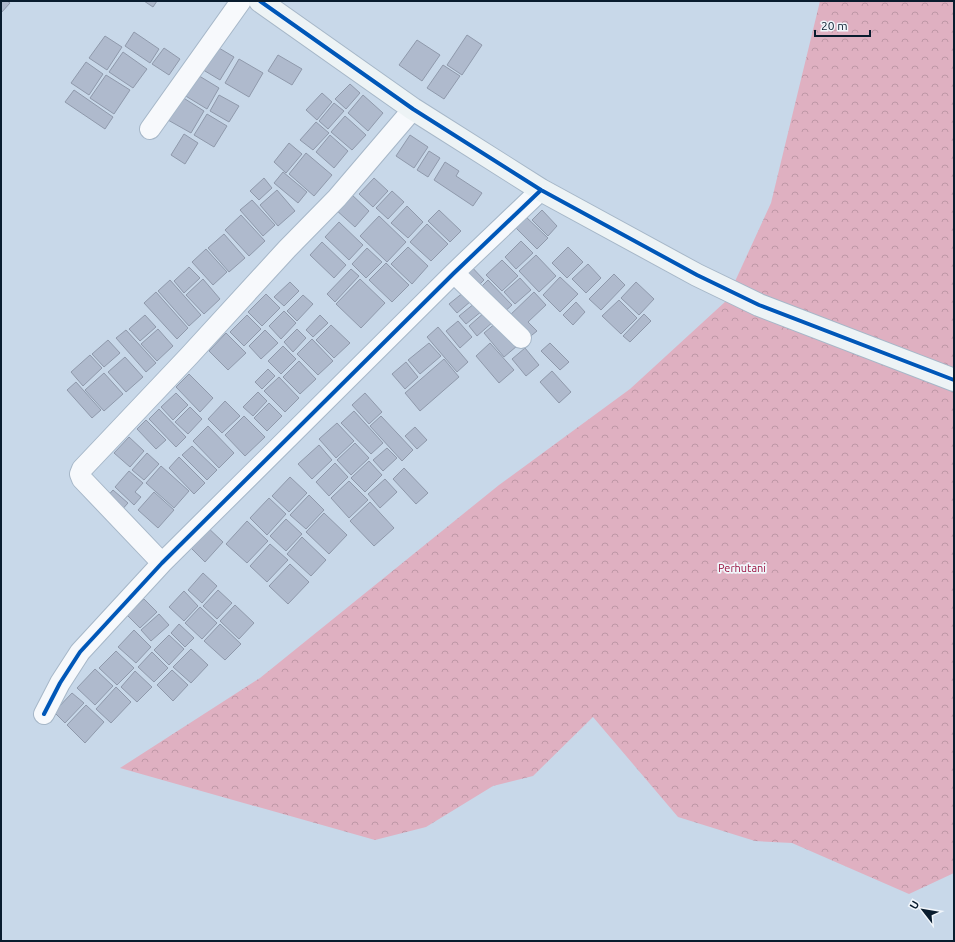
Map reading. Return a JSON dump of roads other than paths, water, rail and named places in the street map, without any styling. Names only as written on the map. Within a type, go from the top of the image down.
[{"type":"street","points":[[150,129],[242,1]]},
{"type":"street","points":[[260,1],[413,109],[541,190],[697,275],[759,305],[954,380]]},
{"type":"street","points":[[162,563],[82,479],[80,474],[82,469],[189,356],[287,249],[337,198],[413,109]]},
{"type":"street","points":[[44,714],[63,678],[80,652],[162,563],[454,272],[541,190]]},
{"type":"street","points":[[454,272],[521,338]]},
{"type":"park label","name":"Perhutani","points":[[742,568]]}]
